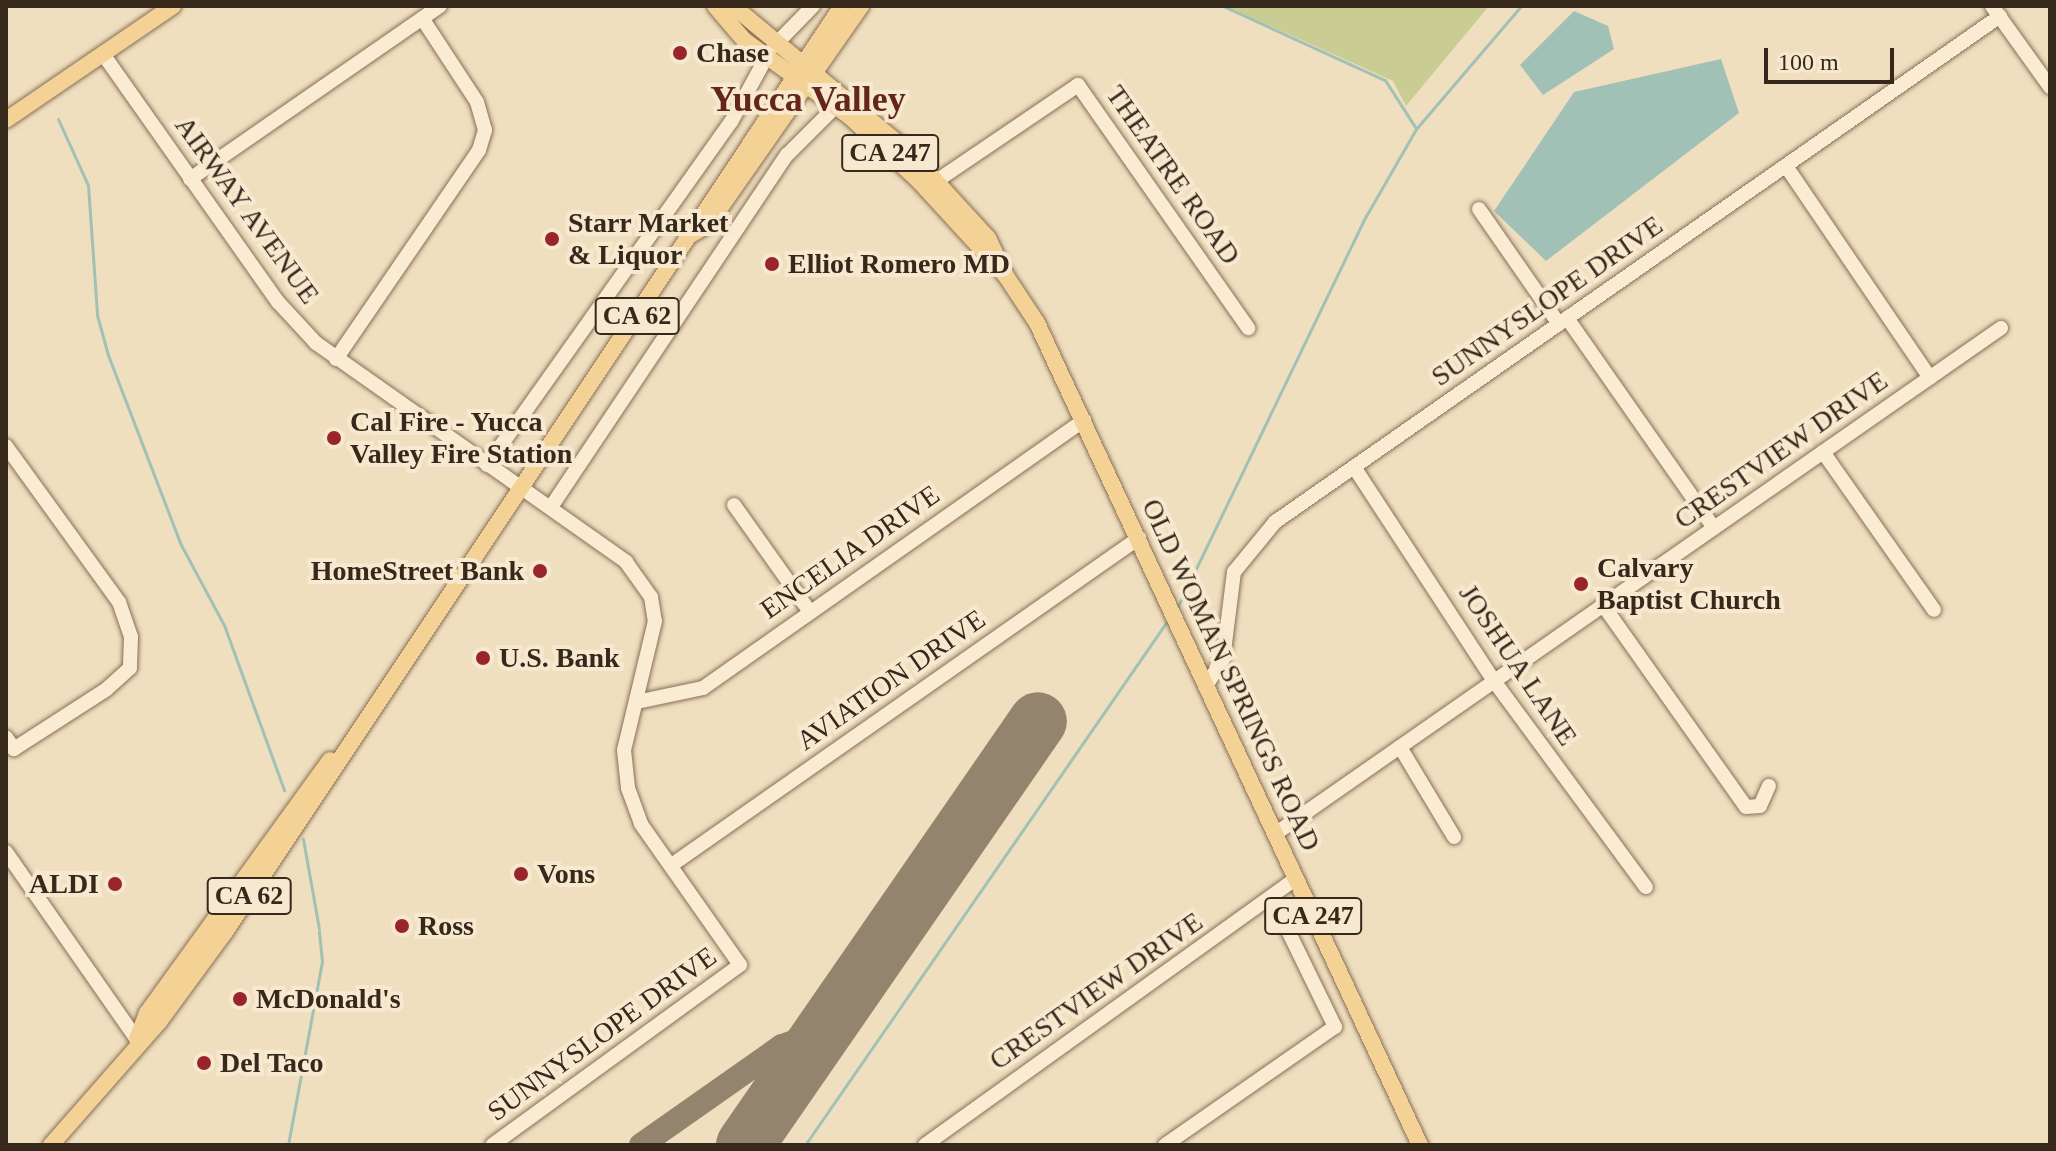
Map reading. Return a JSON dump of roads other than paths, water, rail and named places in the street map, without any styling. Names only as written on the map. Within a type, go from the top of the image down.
[{"type":"main road","points":[[6,120],[173,6]]},
{"type":"main road","points":[[715,6],[803,75]]},
{"type":"main road","points":[[733,6],[770,52]]},
{"type":"main road","name":"CA 62","points":[[51,1145],[137,1040],[147,1013],[311,781],[348,741],[692,234],[709,224],[803,75],[842,6]]},
{"type":"main road","name":"CA 62","points":[[803,75],[861,6]]},
{"type":"main road","name":"OLD WOMAN SPRINGS ROAD","points":[[803,75],[932,184]]},
{"type":"main road","name":"OLD WOMAN SPRINGS ROAD","points":[[803,75],[932,184],[988,238],[1084,420],[1420,1145]]},
{"type":"street","points":[[190,179],[440,6]]},
{"type":"street","points":[[487,465],[731,122],[770,52],[813,6]]},
{"type":"street","points":[[1996,11],[2050,87]]},
{"type":"street","name":"SUNNYSLOPE DRIVE","points":[[1206,686],[1223,659],[1228,597],[1242,557],[1275,522],[1786,166],[1996,11]]},
{"type":"street","points":[[336,359],[479,150],[485,130],[477,102],[422,18]]},
{"type":"street","name":"AIRWAY AVENUE","points":[[103,54],[278,302],[336,359],[551,507],[645,583],[655,621],[624,750],[628,788],[641,824],[673,864],[740,965]]},
{"type":"street","name":"THEATRE ROAD","points":[[932,184],[1078,85],[1248,328]]},
{"type":"street","points":[[551,507],[787,155],[836,106]]},
{"type":"street","points":[[1786,166],[1930,378]]},
{"type":"street","points":[[1479,209],[1714,528]]},
{"type":"street","name":"CRESTVIEW DRIVE","points":[[1275,834],[2001,328]]},
{"type":"street","name":"ENCELIA DRIVE","points":[[637,702],[703,688],[1084,420]]},
{"type":"street","points":[[6,446],[119,602],[131,637],[130,668],[10,743]]},
{"type":"street","points":[[1823,452],[1934,610]]},
{"type":"street","name":"JOSHUA LANE","points":[[1354,467],[1494,681],[1646,887]]},
{"type":"street","points":[[734,505],[810,612]]},
{"type":"street","name":"AVIATION DRIVE","points":[[673,864],[1139,538]]},
{"type":"street","points":[[1603,605],[1746,807],[1760,806],[1769,786]]},
{"type":"street","points":[[1400,747],[1454,837]]},
{"type":"street","points":[[6,852],[137,1040]]},
{"type":"street","name":"CRESTVIEW DRIVE","points":[[925,1145],[1296,878]]},
{"type":"street","points":[[1165,1145],[1335,1027],[1272,898]]},
{"type":"street","name":"SUNNYSLOPE DRIVE","points":[[492,1145],[740,965]]},
{"type":"water","points":[[1574,11],[1608,26],[1614,49],[1543,95],[1520,65]]},
{"type":"water","points":[[1721,59],[1739,113],[1546,261],[1494,211],[1574,92]]},
{"type":"waterway","points":[[1223,6],[1385,80],[1415,127]]},
{"type":"waterway","points":[[1178,606],[1366,216],[1416,129],[1521,6]]},
{"type":"waterway","points":[[58,119],[88,185],[97,315],[108,355],[180,543],[224,625],[284,790]]},
{"type":"waterway","points":[[805,1145],[1168,620]]},
{"type":"waterway","points":[[303,839],[319,929]]},
{"type":"waterway","points":[[288,1145],[322,961],[319,931]]},
{"type":"place","name":"Chase","points":[[680,53]]},
{"type":"place","name":"Starr Market & Liquor","points":[[552,239]]},
{"type":"place","name":"Elliot Romero MD","points":[[772,264]]},
{"type":"place","name":"Cal Fire - Yucca Valley Fire Station","points":[[334,438]]},
{"type":"place","name":"HomeStreet Bank","points":[[540,571]]},
{"type":"place","name":"Calvary Baptist Church","points":[[1581,584]]},
{"type":"place","name":"U.S. Bank","points":[[483,658]]},
{"type":"place","name":"Vons","points":[[521,874]]},
{"type":"place","name":"ALDI","points":[[115,884]]},
{"type":"place","name":"Ross","points":[[402,926]]},
{"type":"place","name":"McDonald's","points":[[240,999]]},
{"type":"place","name":"Del Taco","points":[[204,1063]]},
{"type":"district","name":"Yucca Valley","points":[[808,100]]}]
